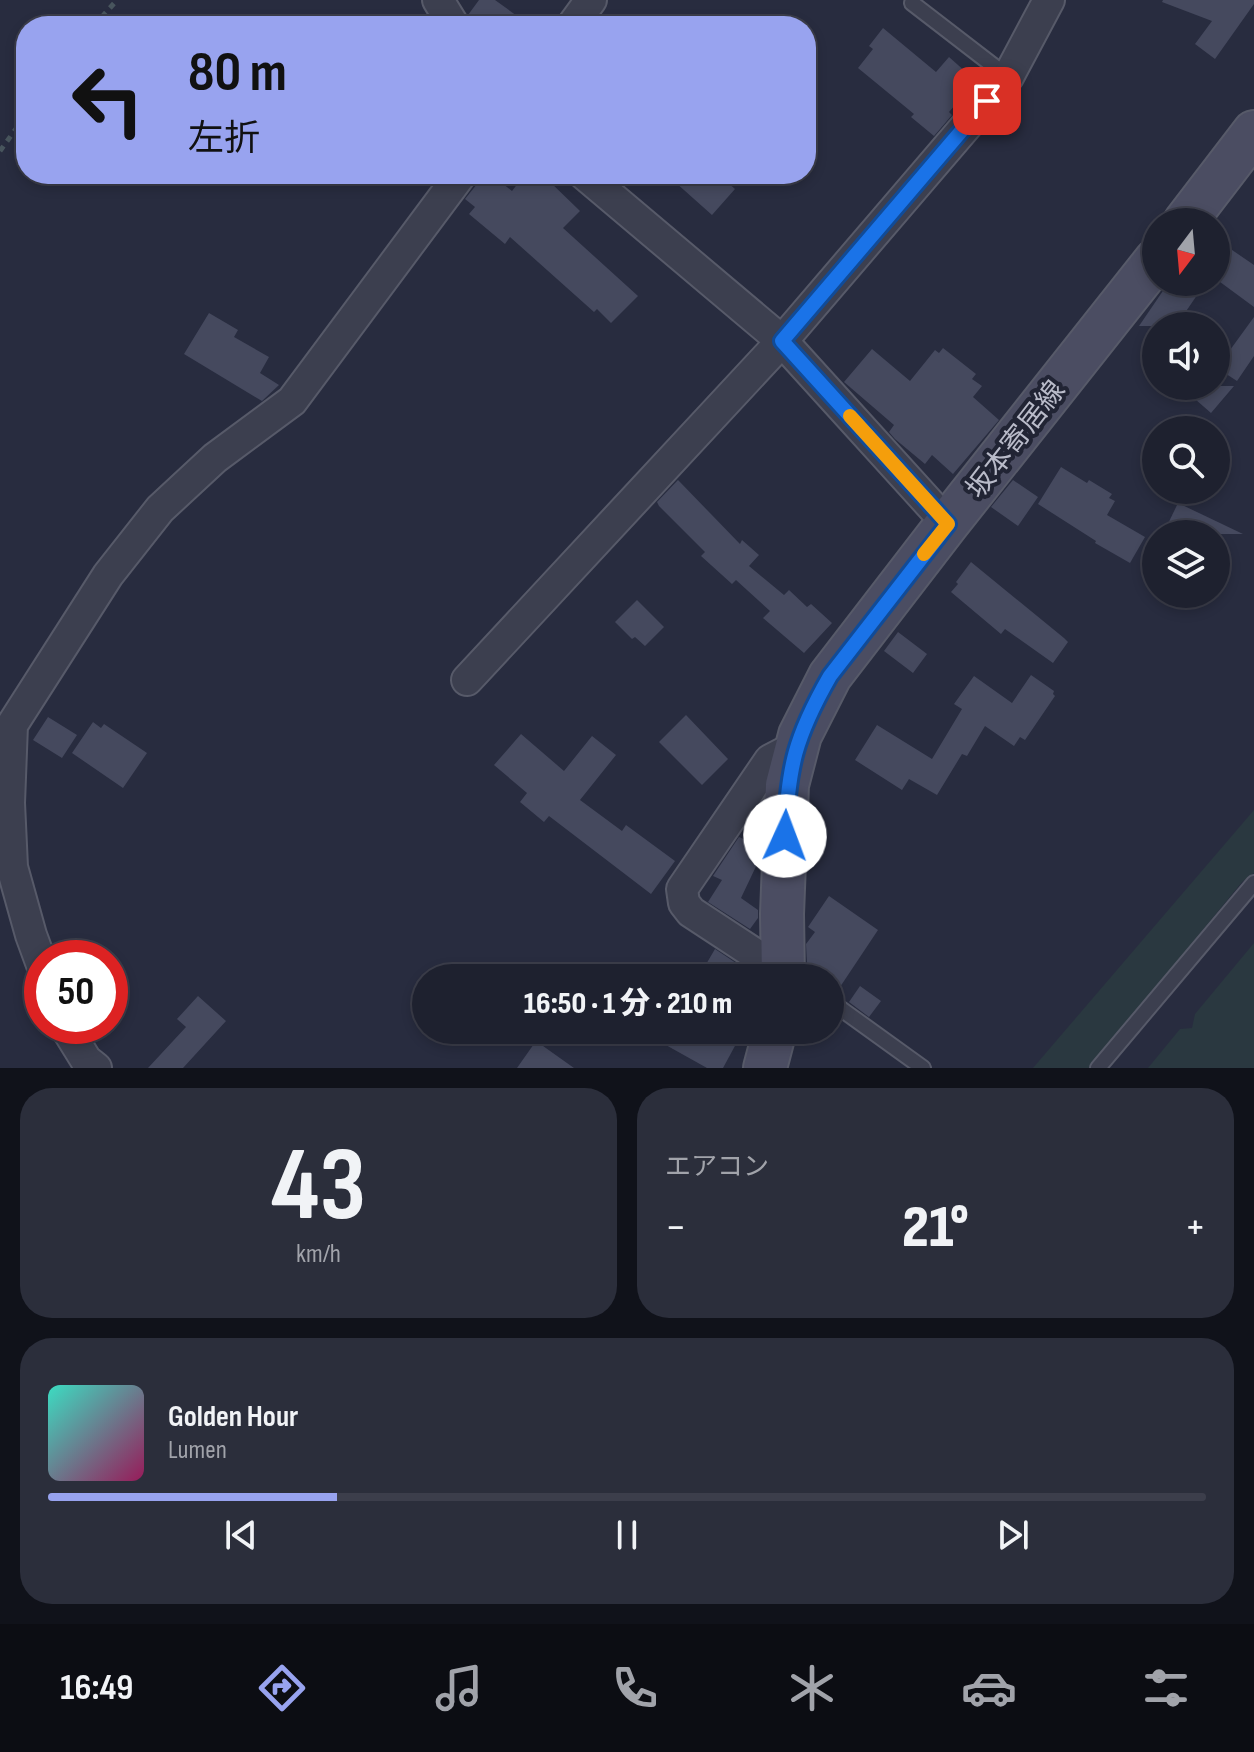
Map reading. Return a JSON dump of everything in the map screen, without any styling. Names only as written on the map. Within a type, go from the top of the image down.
[{"type":"main road","points":[[1198,208],[1248,152]]},
{"type":"main road","name":"坂本寄居線","points":[[784,964],[782,914],[787,785],[795,747],[815,702],[830,676],[1142,278]]},
{"type":"main road","points":[[765,1068],[771,1044]]},
{"type":"street","points":[[467,680],[782,341],[1008,77],[1049,0]]},
{"type":"street","points":[[33,940],[12,867],[6,720],[108,575],[160,509],[215,458],[292,401],[454,184]]},
{"type":"street","points":[[596,184],[782,341],[948,524]]},
{"type":"street","points":[[769,964],[691,912],[684,903],[682,889],[770,760],[795,747]]},
{"type":"street","points":[[76,1044],[86,1060],[96,1068]]},
{"type":"lane","points":[[912,3],[1008,77]]},
{"type":"lane","points":[[1098,1068],[1254,883]]},
{"type":"lane","points":[[844,1011],[923,1068]]},
{"type":"path","points":[[103,16],[117,0]]},
{"type":"path","points":[[0,151],[16,129]]},
{"type":"shaded area","points":[[1254,810],[1254,873],[1242,882],[1090,1068],[1033,1068]]},
{"type":"shaded area","points":[[1254,943],[1254,1068],[1148,1068],[1180,1029],[1192,1028],[1195,1014]]},
{"type":"building","points":[[479,0],[495,0],[517,16],[468,16]]},
{"type":"building","points":[[1163,0],[1254,0],[1254,4],[1215,59],[1195,44],[1212,21]]},
{"type":"building","points":[[883,28],[936,72],[949,57],[976,81],[949,112],[952,115],[934,136],[911,117],[914,114],[858,68],[873,49],[869,46]]},
{"type":"building","points":[[477,184],[503,184],[512,191],[517,184],[552,184],[580,211],[563,228],[638,296],[611,323],[597,309],[594,312],[510,237],[505,244],[469,214],[475,207],[465,199]]},
{"type":"building","points":[[677,184],[729,184],[735,189],[712,215]]},
{"type":"building","points":[[1230,249],[1254,265],[1254,307],[1230,289]]},
{"type":"building","points":[[1159,296],[1196,296],[1186,312],[1149,312]]},
{"type":"building","points":[[209,313],[238,330],[234,337],[269,357],[260,373],[279,385],[262,401],[184,354]]},
{"type":"building","points":[[1254,317],[1254,356],[1237,381],[1230,376],[1230,350]]},
{"type":"building","points":[[943,348],[976,374],[972,379],[982,386],[973,397],[999,420],[953,474],[932,455],[925,464],[895,439],[889,432],[894,425],[844,382],[872,349],[910,381],[935,350],[939,353]]},
{"type":"building","points":[[1196,400],[1222,400],[1211,413]]},
{"type":"building","points":[[1061,467],[1112,494],[1109,498],[1115,501],[1107,515],[1142,535],[1142,542],[1130,563],[1038,504]]},
{"type":"building","points":[[678,480],[740,544],[742,540],[759,555],[749,566],[784,595],[789,590],[807,607],[811,604],[832,623],[804,653],[763,618],[770,611],[736,580],[732,584],[701,556],[705,552],[659,506],[657,502]]},
{"type":"building","points":[[1013,480],[1038,497],[1018,526],[991,507]]},
{"type":"building","points":[[1180,504],[1214,520],[1170,520]]},
{"type":"building","points":[[1230,528],[1243,534],[1230,534]]},
{"type":"building","points":[[971,562],[1068,642],[1053,663],[1005,629],[1001,634],[951,592]]},
{"type":"building","points":[[637,600],[664,627],[645,646],[635,637],[632,639],[615,622]]},
{"type":"building","points":[[898,632],[927,654],[913,673],[884,651]]},
{"type":"building","points":[[1031,675],[1054,691],[1055,696],[1025,740],[1020,737],[1014,746],[985,726],[967,756],[962,754],[937,795],[909,779],[902,790],[855,760],[877,725],[932,759],[962,709],[954,704],[974,676],[1012,703]]},
{"type":"building","points":[[686,715],[728,759],[702,785],[659,742]]},
{"type":"building","points":[[48,717],[77,735],[62,758],[33,740]]},
{"type":"building","points":[[93,722],[101,728],[104,724],[147,753],[123,788],[72,753]]},
{"type":"building","points":[[521,734],[564,771],[592,736],[616,755],[580,800],[622,831],[626,825],[675,861],[651,894],[549,816],[544,822],[520,802],[527,793],[494,765]]},
{"type":"building","points":[[739,837],[761,847],[760,858],[741,898],[758,910],[758,918],[750,929],[708,902],[722,880],[713,876]]},
{"type":"building","points":[[829,896],[878,930],[844,981],[844,964],[807,963],[806,944],[815,932],[808,927]]},
{"type":"building","points":[[715,949],[738,964],[706,964]]},
{"type":"building","points":[[860,986],[881,1001],[869,1017],[849,1002]]},
{"type":"building","points":[[198,996],[226,1021],[183,1068],[148,1068],[186,1027],[177,1019]]},
{"type":"building","points":[[534,1044],[540,1044],[574,1068],[517,1068]]},
{"type":"building","points":[[664,1044],[736,1044],[723,1068],[707,1068]]},
{"type":"slow traffic","points":[[850,416],[948,524],[924,554]]},
{"type":"route","points":[[785,836],[787,785],[795,747],[815,702],[830,676],[948,524],[782,341],[987,101]]}]
